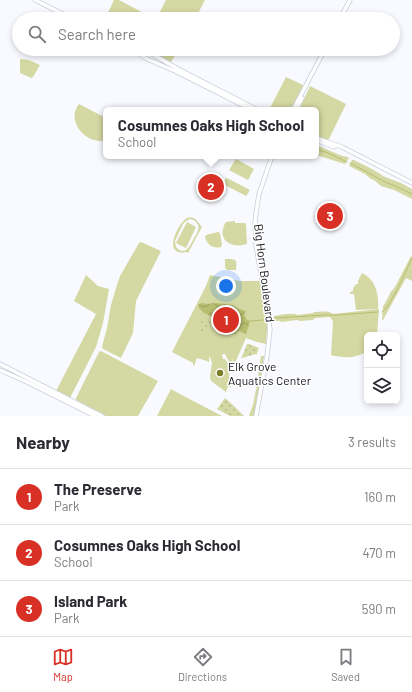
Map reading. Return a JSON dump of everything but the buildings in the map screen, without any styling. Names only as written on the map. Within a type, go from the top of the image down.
[{"type":"main road","points":[[35,0],[59,12]]},
{"type":"main road","points":[[39,0],[63,12]]},
{"type":"main road","points":[[345,12],[351,0]]},
{"type":"main road","points":[[142,56],[246,107]]},
{"type":"main road","points":[[156,56],[252,107]]},
{"type":"main road","points":[[297,107],[322,56]]},
{"type":"main road","points":[[221,91],[228,98],[232,98],[247,104]]},
{"type":"main road","points":[[319,140],[412,184]]},
{"type":"main road","name":"Big Horn Boulevard","points":[[258,416],[269,356],[272,327],[258,238],[258,212],[261,195],[273,159]]},
{"type":"main road","points":[[0,364],[102,416]]},
{"type":"main road","points":[[0,370],[95,416]]},
{"type":"main road","points":[[90,414],[99,416]]},
{"type":"shaded area","points":[[114,0],[119,0],[142,12],[108,12]]},
{"type":"shaded area","points":[[166,0],[205,0],[199,12],[160,12]]},
{"type":"shaded area","points":[[160,56],[175,56],[171,62]]},
{"type":"shaded area","points":[[20,59],[28,60],[40,65],[33,77],[31,78],[20,73]]},
{"type":"shaded area","points":[[286,77],[303,85],[304,87],[293,107],[271,107]]},
{"type":"shaded area","points":[[310,86],[346,104],[328,141],[319,137],[319,107],[300,107]]},
{"type":"shaded area","points":[[79,104],[103,116],[103,140],[92,139],[85,136],[80,131],[76,124],[75,111]]},
{"type":"shaded area","points":[[319,146],[349,158],[345,164],[319,156]]},
{"type":"shaded area","points":[[236,159],[254,169],[248,180],[229,170]]},
{"type":"shaded area","points":[[352,160],[412,189],[412,199],[394,190],[381,186],[365,174],[349,166]]},
{"type":"shaded area","points":[[226,178],[250,190],[246,196],[223,184]]},
{"type":"shaded area","points":[[330,204],[338,208],[342,216],[338,224],[330,228],[322,224],[318,216],[322,208]]},
{"type":"shaded area","points":[[327,205],[332,205],[326,213],[326,227],[319,219],[319,216],[321,210]]},
{"type":"shaded area","points":[[187,218],[192,218],[202,227],[188,253],[175,250],[173,245],[176,233],[183,221]],"holes":[[[190,219],[195,221],[198,231],[188,248],[181,251],[176,247],[175,241],[183,224]]]},
{"type":"shaded area","points":[[235,221],[235,223],[246,224],[247,244],[234,245],[230,244],[224,239],[222,232],[224,225],[226,222]]},
{"type":"shaded area","points":[[187,222],[196,227],[186,248],[176,243]]},
{"type":"shaded area","points":[[218,232],[220,233],[222,245],[221,247],[213,247],[207,242],[205,237],[206,235]]},
{"type":"shaded area","points":[[141,242],[161,251],[136,301],[133,333],[121,358],[103,349],[102,347],[111,305],[120,276]]},
{"type":"shaded area","points":[[411,256],[412,281],[406,278],[382,320],[383,306]]},
{"type":"shaded area","points":[[225,259],[235,260],[236,270],[227,270],[225,268]]},
{"type":"shaded area","points":[[362,273],[371,279],[376,288],[378,309],[356,310],[354,294],[350,294],[350,292],[353,291],[356,284],[358,284]]},
{"type":"shaded area","points":[[86,275],[98,286],[109,289],[103,323],[96,347],[70,398],[56,391],[96,314],[74,301]]},
{"type":"shaded area","points":[[210,275],[240,281],[260,281],[267,315],[266,344],[246,338],[234,364],[232,357],[233,364],[230,364],[225,354],[222,354],[223,359],[225,359],[229,366],[230,386],[231,384],[231,387],[228,387],[226,392],[211,381],[210,377],[212,363],[210,357],[209,362],[197,358],[194,366],[193,363],[172,352],[206,286]]},
{"type":"shaded area","points":[[379,309],[377,332],[364,332],[364,353],[354,357],[340,357],[331,355],[333,321],[330,317],[300,321],[274,321],[274,316],[287,314],[297,315],[314,312],[329,312],[333,314]]},
{"type":"shaded area","points":[[201,315],[215,325],[206,328],[199,334],[198,328]]},
{"type":"shaded area","points":[[247,344],[259,348],[257,354],[241,359]]},
{"type":"shaded area","points":[[101,351],[158,381],[138,416],[106,416],[76,400],[99,352]]},
{"type":"shaded area","points":[[261,356],[264,356],[258,401],[254,416],[250,416],[249,415],[257,389],[254,383],[257,383]]},
{"type":"shaded area","points":[[171,389],[178,393],[222,416],[157,416]]},
{"type":"shaded area","points":[[225,398],[244,416],[230,416],[217,409]]},
{"type":"water","points":[[199,304],[232,305],[246,311],[244,315],[247,320],[250,321],[246,334],[239,331],[236,334],[230,333],[217,319],[204,313],[198,307]]},
{"type":"waterway","points":[[319,150],[347,162]]},
{"type":"waterway","points":[[350,163],[383,181],[412,194]]},
{"type":"waterway","points":[[382,312],[390,303],[412,258]]},
{"type":"waterway","points":[[274,318],[378,312]]},
{"type":"waterway","points":[[250,321],[263,320]]},
{"type":"place","name":"Cosumnes Oaks High School","points":[[211,187]]},
{"type":"place","name":"Island Park","points":[[330,216]]},
{"type":"place","name":"The Preserve","points":[[226,320]]},
{"type":"place","name":"Elk Grove Aquatics Center","points":[[220,373]]}]
